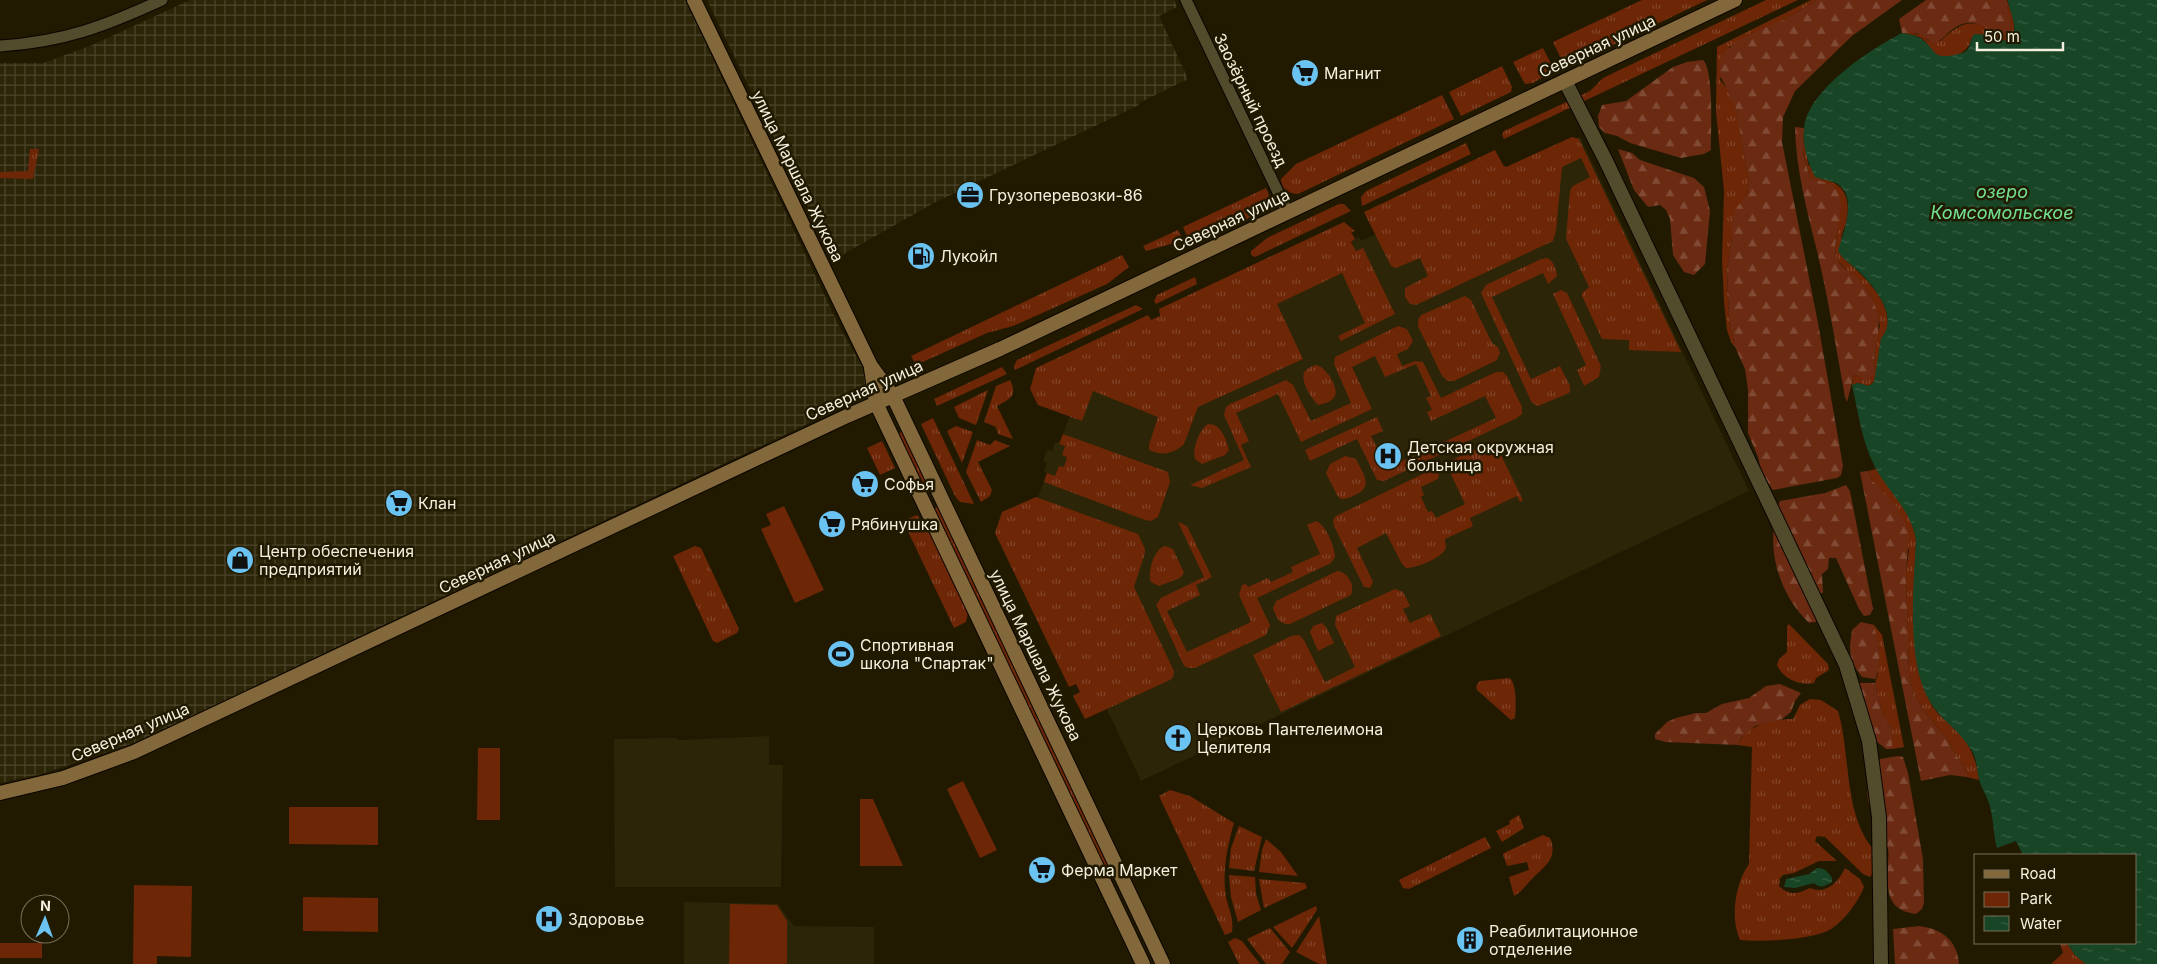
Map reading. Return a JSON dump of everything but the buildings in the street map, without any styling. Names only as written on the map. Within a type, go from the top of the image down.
[{"type":"main road","name":"улица Маршала Жукова","points":[[694,0],[871,366],[893,396],[1163,964]]},
{"type":"main road","name":"Северная улица","points":[[0,793],[63,778],[138,750],[876,403],[1000,349],[1735,0]]},
{"type":"main road","name":"улица Маршала Жукова","points":[[871,366],[876,403],[1143,964]]},
{"type":"main road","points":[[920,496],[936,488]]},
{"type":"street","points":[[0,46],[41,43],[68,37],[112,22],[162,0]]},
{"type":"street","name":"Заозёрный проезд","points":[[1186,0],[1288,213]]},
{"type":"street","points":[[1565,81],[1614,178],[1846,665],[1869,740],[1879,817],[1881,964]]},
{"type":"shaded area","points":[[190,0],[685,0],[840,328],[862,366],[867,377],[868,390],[860,399],[137,742],[42,774],[0,783],[0,63],[43,63],[90,46]]},
{"type":"shaded area","points":[[707,0],[1174,0],[1177,7],[1159,16],[1188,79],[1139,103],[1139,105],[934,203],[833,260]]},
{"type":"shaded area","name":"Детская окружная больница","points":[[1580,137],[1749,491],[1141,781],[1011,508],[1038,497],[1047,473],[1044,472],[1047,463],[1043,461],[1047,449],[1052,451],[1055,442],[1060,443],[1073,406],[1063,383],[1353,245],[1352,241],[1359,237],[1361,241]]},
{"type":"shaded area","points":[[769,736],[769,765],[783,765],[781,887],[615,887],[614,739],[676,738],[680,740]]},
{"type":"shaded area","points":[[684,902],[778,904],[794,926],[874,927],[874,964],[684,964]]},
{"type":"green space","points":[[1642,0],[1707,0],[1571,65],[1563,63],[1553,42]]},
{"type":"green space","points":[[1766,0],[1798,0],[1504,139],[1502,135],[1504,131],[1590,91],[1603,78]]},
{"type":"green space","points":[[1811,0],[1816,0],[1788,18],[1729,47],[1720,80],[1729,91],[1730,99],[1735,104],[1749,181],[1747,195],[1732,218],[1732,238],[1727,271],[1729,319],[1735,347],[1727,330],[1724,302],[1722,260],[1724,191],[1716,112],[1717,47]]},
{"type":"green space","points":[[1816,0],[1902,0],[1852,36],[1795,91],[1783,117],[1782,142],[1818,323],[1843,466],[1841,475],[1837,478],[1773,490],[1762,474],[1758,457],[1748,433],[1748,390],[1745,369],[1735,347],[1729,319],[1727,271],[1732,238],[1732,218],[1737,207],[1747,195],[1749,181],[1735,105],[1729,99],[1720,74],[1720,63],[1723,55],[1729,48],[1738,42],[1786,19]]},
{"type":"green space","points":[[1926,0],[2007,0],[2010,29],[2005,36],[1976,24],[1963,24],[1953,29],[1934,44],[1917,33],[1902,33],[1899,19]]},
{"type":"green space","points":[[2007,0],[2014,27],[2011,37],[2006,41],[1979,34],[1971,39],[1963,52],[1953,56],[1942,57],[1937,55],[1921,38],[1902,33],[1914,33],[1928,41],[1940,41],[1957,27],[1975,24],[1983,25],[2005,36],[2010,30]]},
{"type":"green space","points":[[1543,48],[1552,66],[1551,72],[1533,83],[1525,84],[1513,62]]},
{"type":"green space","points":[[1703,60],[1707,66],[1709,76],[1711,150],[1704,154],[1681,158],[1630,143],[1617,136],[1605,133],[1599,127],[1598,116],[1602,105],[1626,101],[1673,67],[1687,62]]},
{"type":"green space","points":[[1502,66],[1512,87],[1511,92],[1461,116],[1449,92]]},
{"type":"green space","points":[[1442,95],[1454,119],[1298,194],[1289,192],[1282,186],[1281,179],[1296,164]]},
{"type":"green space","points":[[1795,127],[1804,128],[1803,153],[1810,178],[1832,186],[1838,193],[1841,210],[1835,248],[1837,260],[1866,289],[1877,311],[1879,325],[1874,356],[1875,372],[1865,382],[1861,377],[1854,375],[1847,402],[1832,322],[1802,187]]},
{"type":"green space","points":[[1804,128],[1808,164],[1821,179],[1836,184],[1845,194],[1847,200],[1846,223],[1841,237],[1842,257],[1871,286],[1887,313],[1888,328],[1874,382],[1869,386],[1858,383],[1852,385],[1854,375],[1861,377],[1875,372],[1876,338],[1880,326],[1877,311],[1869,293],[1836,259],[1835,248],[1840,211],[1822,182],[1810,178],[1803,152]]},
{"type":"green space","points":[[1572,137],[1579,139],[1681,352],[1629,350],[1629,340],[1602,339],[1582,296],[1582,293],[1589,287],[1566,239],[1570,190],[1573,186],[1590,177],[1581,158],[1562,167],[1556,231],[1553,241],[1416,305],[1410,304],[1405,297],[1405,288],[1428,276],[1420,258],[1396,268],[1391,266],[1364,212],[1495,150],[1506,167]]},
{"type":"green space","points":[[1466,143],[1471,154],[1362,206],[1361,197],[1366,191]]},
{"type":"green space","points":[[30,149],[39,149],[33,179],[0,178],[0,172],[28,171]]},
{"type":"green space","points":[[1618,149],[1632,153],[1640,160],[1694,178],[1704,187],[1710,211],[1705,264],[1694,275],[1684,272],[1673,255],[1670,219],[1666,210],[1660,205],[1648,207],[1634,190]]},
{"type":"green space","points":[[1266,188],[1269,200],[1268,205],[1263,211],[1191,245],[1183,227]]},
{"type":"green space","points":[[1339,204],[1344,204],[1351,211],[1255,257],[1251,255],[1251,251],[1267,238]]},
{"type":"green space","points":[[1344,222],[1355,231],[1351,232],[1355,239],[1351,242],[1356,251],[1363,248],[1395,314],[1341,341],[1338,336],[1365,323],[1342,273],[1277,304],[1303,359],[1198,407],[1184,444],[1176,450],[1163,453],[1149,450],[1158,417],[1093,391],[1082,421],[1038,405],[1030,389],[1036,368],[1148,315],[1151,320],[1160,316],[1159,309]]},
{"type":"green space","points":[[1178,230],[1183,240],[1181,241],[1146,251],[1143,246]]},
{"type":"green space","points":[[1122,255],[1129,267],[1107,284],[1013,326],[987,333],[916,365],[911,356]]},
{"type":"green space","points":[[1548,258],[1552,261],[1557,276],[1548,284],[1543,273],[1492,297],[1531,379],[1560,366],[1570,386],[1570,392],[1567,394],[1538,406],[1532,403],[1481,293],[1486,285],[1541,259]]},
{"type":"green space","points":[[1195,277],[1197,284],[1156,304],[1154,301],[1157,295]]},
{"type":"green space","points":[[1561,290],[1567,293],[1601,366],[1599,377],[1584,386],[1577,370],[1586,365],[1553,294]]},
{"type":"green space","points":[[1465,296],[1471,300],[1492,343],[1498,347],[1500,353],[1497,360],[1454,381],[1448,381],[1442,376],[1418,326],[1418,320],[1421,315]]},
{"type":"green space","points":[[1136,305],[1143,309],[1015,370],[1014,366],[1017,360]]},
{"type":"green space","points":[[1398,326],[1407,329],[1413,341],[1408,349],[1397,354],[1402,366],[1415,361],[1423,362],[1441,398],[1496,372],[1503,372],[1507,376],[1522,407],[1522,414],[1384,481],[1377,480],[1357,439],[1310,461],[1305,450],[1377,417],[1383,431],[1371,436],[1387,468],[1496,418],[1485,396],[1431,421],[1427,412],[1432,410],[1426,398],[1431,396],[1416,364],[1385,377],[1375,356],[1352,367],[1372,409],[1301,442],[1278,394],[1236,413],[1249,441],[1241,445],[1251,467],[1202,488],[1190,485],[1244,460],[1224,415],[1226,407],[1286,380],[1293,385],[1311,421],[1351,403],[1334,364],[1335,357]]},
{"type":"green space","points":[[1316,365],[1320,366],[1327,373],[1333,382],[1336,392],[1332,400],[1318,405],[1309,394],[1304,379],[1305,371]]},
{"type":"green space","points":[[1002,367],[1007,374],[937,406],[934,399]]},
{"type":"green space","points":[[1010,380],[1013,393],[1006,401],[997,406],[1013,439],[998,434],[996,427],[984,422],[996,386]]},
{"type":"green space","points":[[988,390],[976,425],[959,418],[954,407]]},
{"type":"green space","points":[[933,418],[974,504],[960,502],[955,496],[921,424]]},
{"type":"green space","points":[[1208,424],[1213,424],[1220,429],[1229,450],[1225,455],[1202,464],[1195,459],[1194,450],[1199,435]]},
{"type":"green space","points":[[956,426],[973,432],[962,463],[947,431]]},
{"type":"green space","points":[[903,431],[926,481],[922,483],[898,434]]},
{"type":"green space","points":[[1063,434],[1168,472],[1170,482],[1158,517],[1151,521],[1145,520],[1044,482],[1047,473],[1055,476],[1059,466],[1064,467],[1067,457],[1062,455],[1065,446],[1059,444]]},
{"type":"green space","points":[[977,440],[990,445],[995,440],[1010,446],[978,462],[992,490],[990,496],[981,502],[966,472]]},
{"type":"green space","points":[[882,441],[895,468],[880,475],[867,448]]},
{"type":"green space","points":[[1494,441],[1523,500],[1520,502],[1517,496],[1470,518],[1473,526],[1445,539],[1446,548],[1444,552],[1429,562],[1416,566],[1406,568],[1402,564],[1386,533],[1357,548],[1373,582],[1370,588],[1364,587],[1334,526],[1333,520],[1336,516],[1433,469],[1439,473],[1438,479],[1421,487],[1424,495],[1421,497],[1428,512],[1432,511],[1436,518],[1465,504],[1450,472],[1449,465],[1452,460]]},
{"type":"green space","points":[[1345,456],[1356,459],[1366,483],[1362,491],[1351,497],[1341,499],[1326,473],[1330,464]]},
{"type":"green space","points":[[1876,469],[1895,494],[1914,530],[1916,540],[1914,628],[1920,674],[1926,694],[1938,713],[1953,726],[1967,744],[1974,758],[1979,780],[1967,777],[1967,773],[1946,738],[1922,708],[1914,694],[1909,675],[1906,572],[1909,550],[1887,498],[1871,479],[1868,471]]},
{"type":"green space","points":[[1868,471],[1871,479],[1896,506],[1909,536],[1906,572],[1909,675],[1914,694],[1922,708],[1946,738],[1967,773],[1967,777],[1950,775],[1921,781],[1860,472]]},
{"type":"green space","points":[[1846,485],[1850,491],[1873,609],[1870,615],[1864,616],[1836,558],[1829,558],[1828,569],[1822,574],[1823,592],[1816,599],[1821,621],[1809,623],[1789,597],[1776,566],[1773,534],[1775,517],[1780,501],[1825,493]]},
{"type":"green space","points":[[1036,497],[1138,534],[1145,553],[1134,587],[1174,671],[1173,677],[1170,680],[1085,719],[1073,696],[1080,692],[1076,684],[1069,687],[995,533],[1002,512]]},
{"type":"green space","points":[[784,506],[824,590],[795,603],[761,529],[771,525],[766,514]]},
{"type":"green space","points":[[938,507],[1108,866],[1105,868],[934,509]]},
{"type":"green space","points":[[917,515],[932,535],[968,612],[966,622],[954,628],[903,521]]},
{"type":"green space","points":[[1316,521],[1320,523],[1329,537],[1335,557],[1331,563],[1257,598],[1270,625],[1266,635],[1195,668],[1184,666],[1156,605],[1161,598],[1204,577],[1178,522],[1187,526],[1212,577],[1196,585],[1200,595],[1167,611],[1187,652],[1251,622],[1239,595],[1242,585],[1246,584],[1248,587],[1268,578],[1271,582],[1293,572],[1291,567],[1320,554],[1307,525]]},
{"type":"green space","points":[[695,546],[701,548],[739,629],[737,633],[717,643],[713,641],[673,556]]},
{"type":"green space","points":[[1165,546],[1173,549],[1184,573],[1180,578],[1159,586],[1151,582],[1150,573],[1152,561],[1158,551]]},
{"type":"green space","points":[[1337,571],[1347,576],[1350,580],[1352,587],[1351,595],[1290,624],[1278,620],[1273,608],[1276,601]]},
{"type":"green space","points":[[1395,589],[1403,592],[1410,606],[1403,609],[1410,623],[1430,614],[1441,636],[1281,712],[1253,655],[1291,636],[1299,635],[1304,640],[1325,682],[1355,667],[1335,625],[1336,616]]},
{"type":"green space","points":[[1861,622],[1874,625],[1879,659],[1875,679],[1862,677],[1851,662],[1850,645],[1852,630]]},
{"type":"green space","points":[[1322,623],[1334,643],[1318,651],[1310,632],[1313,626]]},
{"type":"green space","points":[[1789,624],[1828,664],[1829,670],[1816,678],[1814,683],[1797,682],[1787,678],[1777,665],[1779,659],[1787,652],[1787,626]]},
{"type":"green space","points":[[1874,625],[1882,635],[1904,747],[1892,749],[1892,730],[1883,715],[1875,683],[1878,673],[1879,649]]},
{"type":"green space","points":[[1510,678],[1514,686],[1516,703],[1515,718],[1511,720],[1477,690],[1476,686],[1480,681]]},
{"type":"green space","points":[[1875,683],[1883,715],[1892,730],[1892,749],[1886,749],[1875,740],[1854,684]]},
{"type":"green space","points":[[1780,684],[1801,693],[1795,701],[1791,712],[1782,719],[1755,726],[1741,738],[1738,745],[1665,742],[1655,739],[1655,734],[1667,722],[1676,718],[1696,713],[1706,713],[1722,704],[1749,698],[1766,686]]},
{"type":"green space","points":[[1810,699],[1821,700],[1838,711],[1852,802],[1864,835],[1874,850],[1873,873],[1870,877],[1863,874],[1825,837],[1817,836],[1815,841],[1837,861],[1819,861],[1794,873],[1783,875],[1780,878],[1779,886],[1790,893],[1801,892],[1810,888],[1822,890],[1831,886],[1845,868],[1860,879],[1864,887],[1850,910],[1831,929],[1812,936],[1761,941],[1740,940],[1735,922],[1735,912],[1737,891],[1749,864],[1752,747],[1738,745],[1747,732],[1761,724],[1793,719],[1800,705]]},
{"type":"green space","points":[[478,748],[500,748],[500,820],[477,820]]},
{"type":"green space","points":[[1903,757],[1908,773],[1923,859],[1924,903],[1922,909],[1916,914],[1899,908],[1890,897],[1888,849],[1869,805],[1868,785],[1880,759]]},
{"type":"green space","points":[[963,781],[997,850],[980,858],[947,789]]},
{"type":"green space","points":[[1170,790],[1190,796],[1234,823],[1227,850],[1225,869],[1226,897],[1232,918],[1232,932],[1225,935],[1159,796]]},
{"type":"green space","points":[[860,799],[873,799],[903,866],[860,866]]},
{"type":"green space","points":[[289,807],[378,807],[378,845],[289,844]]},
{"type":"green space","points":[[1519,815],[1524,828],[1502,842],[1496,831],[1510,824],[1509,821]]},
{"type":"green space","points":[[1239,826],[1262,837],[1254,871],[1229,868],[1231,848]]},
{"type":"green space","points":[[1543,835],[1550,838],[1553,852],[1551,857],[1545,867],[1514,896],[1509,877],[1529,870],[1527,862],[1507,866],[1503,855]]},
{"type":"green space","points":[[1485,837],[1491,848],[1409,889],[1403,888],[1399,880]]},
{"type":"green space","points":[[1266,839],[1281,852],[1298,876],[1259,872],[1262,850]]},
{"type":"green space","points":[[1229,875],[1255,877],[1256,894],[1261,910],[1238,922],[1231,897]]},
{"type":"green space","points":[[1259,879],[1305,883],[1307,888],[1264,908]]},
{"type":"green space","points":[[134,885],[192,886],[191,957],[157,956],[157,964],[133,964]]},
{"type":"green space","points":[[303,897],[378,898],[378,932],[303,931]]},
{"type":"green space","points":[[730,904],[777,905],[787,921],[787,964],[729,964]]},
{"type":"green space","points":[[1316,906],[1317,910],[1292,948],[1273,927]]},
{"type":"green space","points":[[1319,916],[1327,964],[1319,964],[1296,952]]},
{"type":"green space","points":[[1919,926],[1935,930],[1947,937],[1955,948],[1959,964],[1895,964],[1893,929]]},
{"type":"green space","points":[[1270,928],[1290,952],[1282,964],[1266,964],[1247,939]]},
{"type":"green space","points":[[1235,938],[1242,941],[1260,964],[1239,964],[1228,942]]},
{"type":"green space","points":[[0,943],[42,944],[42,958],[0,958]]},
{"type":"green space","points":[[2060,944],[2068,944],[2075,955],[2086,964],[2051,964],[2063,953]]},
{"type":"water","name":"озеро Комсомольское","points":[[2008,0],[2157,0],[2157,964],[2086,964],[2075,955],[2068,944],[2137,944],[2137,854],[2022,854],[2016,841],[1997,848],[1990,807],[1980,782],[1973,753],[1962,737],[1938,712],[1928,698],[1921,681],[1914,642],[1913,599],[1916,540],[1914,530],[1905,511],[1875,467],[1861,427],[1852,385],[1858,383],[1869,386],[1874,382],[1881,338],[1888,320],[1886,310],[1876,290],[1838,251],[1847,216],[1847,198],[1844,190],[1838,184],[1815,177],[1805,148],[1804,129],[1808,114],[1816,100],[1842,72],[1858,60],[1902,33],[1912,35],[1926,42],[1937,55],[1941,56],[1965,52],[1974,34],[1990,35],[2006,41],[2014,32],[2014,22]]},
{"type":"water","points":[[1817,868],[1828,872],[1832,882],[1823,886],[1818,886],[1814,883],[1795,888],[1784,887],[1786,879],[1809,874]]},
{"type":"place","name":"Магнит","points":[[1305,73]]},
{"type":"place","name":"Грузоперевозки-86","points":[[970,195]]},
{"type":"place","name":"Лукойл","points":[[921,256]]},
{"type":"place","name":"Детская окружная больница","points":[[1388,456]]},
{"type":"place","name":"Софья","points":[[865,484]]},
{"type":"place","name":"Клан","points":[[399,503]]},
{"type":"place","name":"Рябинушка","points":[[832,524]]},
{"type":"place","name":"Центр обеспечения предприятий","points":[[240,560]]},
{"type":"place","name":"Спортивная школа \"Спартак\"","points":[[841,654]]},
{"type":"place","name":"Церковь Пантелеимона Целителя","points":[[1178,738]]},
{"type":"place","name":"Ферма Маркет","points":[[1042,870]]},
{"type":"place","name":"Здоровье","points":[[549,919]]},
{"type":"place","name":"Реабилитационное отделение","points":[[1470,940]]}]
